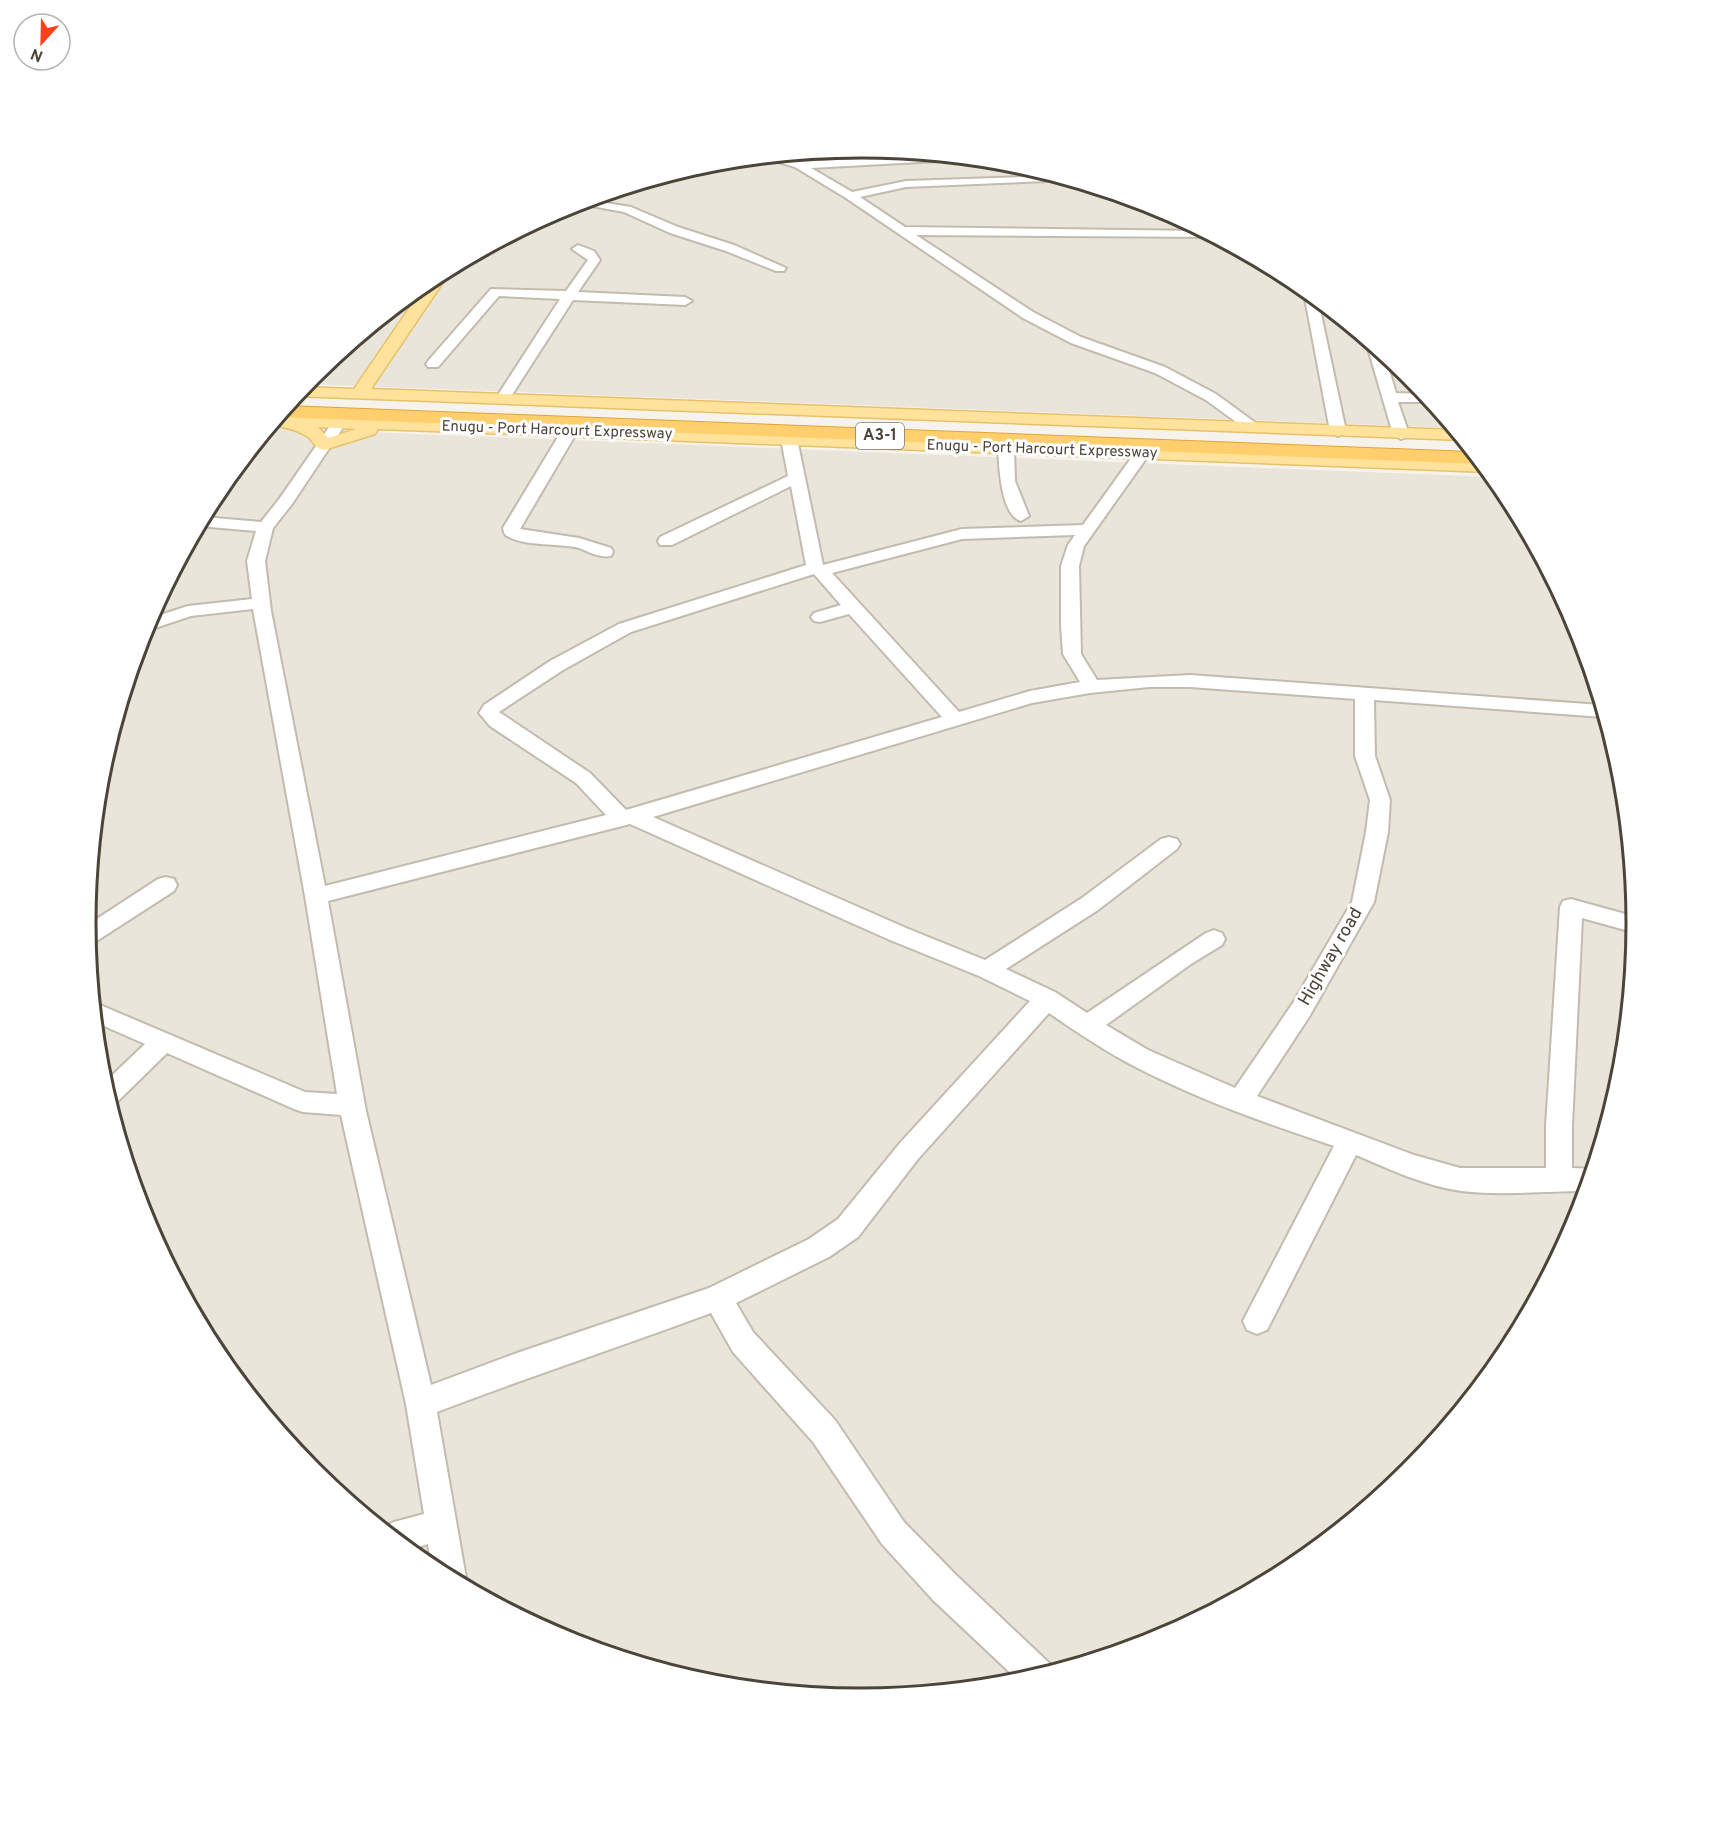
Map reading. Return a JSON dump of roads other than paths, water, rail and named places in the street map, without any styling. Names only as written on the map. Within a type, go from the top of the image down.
[{"type":"highway","name":"Enugu - Port Harcourt Expressway","points":[[309,394],[1457,444]]},
{"type":"highway","name":"Enugu - Port Harcourt Expressway","points":[[287,418],[1469,459]]},
{"type":"main road","points":[[359,394],[428,293]]},
{"type":"main road","points":[[312,391],[349,382],[377,368]]},
{"type":"main road","points":[[377,368],[384,379],[392,385],[420,397]]},
{"type":"main road","name":"Enugu - Port Harcourt Expressway","points":[[309,394],[503,398],[1450,436]]},
{"type":"main road","name":"Enugu - Port Harcourt Expressway","points":[[286,418],[339,423],[1475,467]]},
{"type":"main road","points":[[285,420],[314,432],[324,445],[358,432],[390,425]]},
{"type":"street","points":[[788,162],[799,165],[904,160]]},
{"type":"street","points":[[799,165],[850,196],[1028,315],[1076,340],[1160,370],[1211,397],[1252,427]]},
{"type":"street","points":[[850,196],[906,184],[1040,180]]},
{"type":"street","points":[[600,205],[627,208],[674,230],[730,248],[780,268]]},
{"type":"street","points":[[901,231],[1194,235]]},
{"type":"street","points":[[503,398],[551,320],[594,260],[590,255],[578,249]]},
{"type":"street","points":[[433,364],[496,292],[685,301]]},
{"type":"street","points":[[1313,306],[1338,430]]},
{"type":"street","points":[[1379,361],[1401,434]]},
{"type":"street","points":[[1390,397],[1416,398]]},
{"type":"street","points":[[339,423],[265,527],[256,561],[261,603],[316,896],[352,1105],[421,1404],[448,1567]]},
{"type":"street","points":[[569,432],[511,528],[512,532],[579,543],[605,552]]},
{"type":"street","points":[[789,439],[795,478],[818,570],[955,719]]},
{"type":"street","points":[[1006,449],[1007,481],[1021,516]]},
{"type":"street","points":[[1091,685],[1072,654],[1070,566],[1076,545],[1142,453]]},
{"type":"street","points":[[666,541],[795,478]]},
{"type":"street","points":[[209,523],[265,527]]},
{"type":"street","points":[[1088,530],[962,534],[724,596],[625,628],[596,642],[516,691],[491,709],[490,717],[582,778],[626,816],[898,934],[987,970],[1047,999],[1139,1057],[1190,1080],[1411,1166],[1460,1179],[1500,1181],[1581,1179]]},
{"type":"street","points":[[158,622],[188,611],[261,603]]},
{"type":"street","points":[[820,617],[857,612]]},
{"type":"street","points":[[316,896],[626,816],[1030,697],[1091,685],[1143,680],[1190,681],[1595,710]]},
{"type":"street","name":"Highway road","points":[[1241,1100],[1301,1010],[1363,902],[1377,832],[1380,800],[1365,756],[1364,693]]},
{"type":"street","points":[[987,970],[1090,904],[1169,844]]},
{"type":"street","points":[[96,930],[166,885]]},
{"type":"street","points":[[1559,1179],[1559,1126],[1571,907],[1626,922]]},
{"type":"street","points":[[1088,1026],[1214,939]]},
{"type":"street","points":[[421,1404],[517,1366],[633,1329],[717,1298],[819,1248],[848,1228],[909,1151],[1047,999]]},
{"type":"street","points":[[102,1016],[303,1102],[352,1105]]},
{"type":"street","points":[[115,1089],[164,1041]]},
{"type":"street","points":[[1257,1321],[1350,1141]]},
{"type":"street","points":[[717,1298],[743,1342],[824,1431],[893,1533],[945,1588],[1030,1668]]},
{"type":"street","points":[[403,1536],[441,1525]]}]
